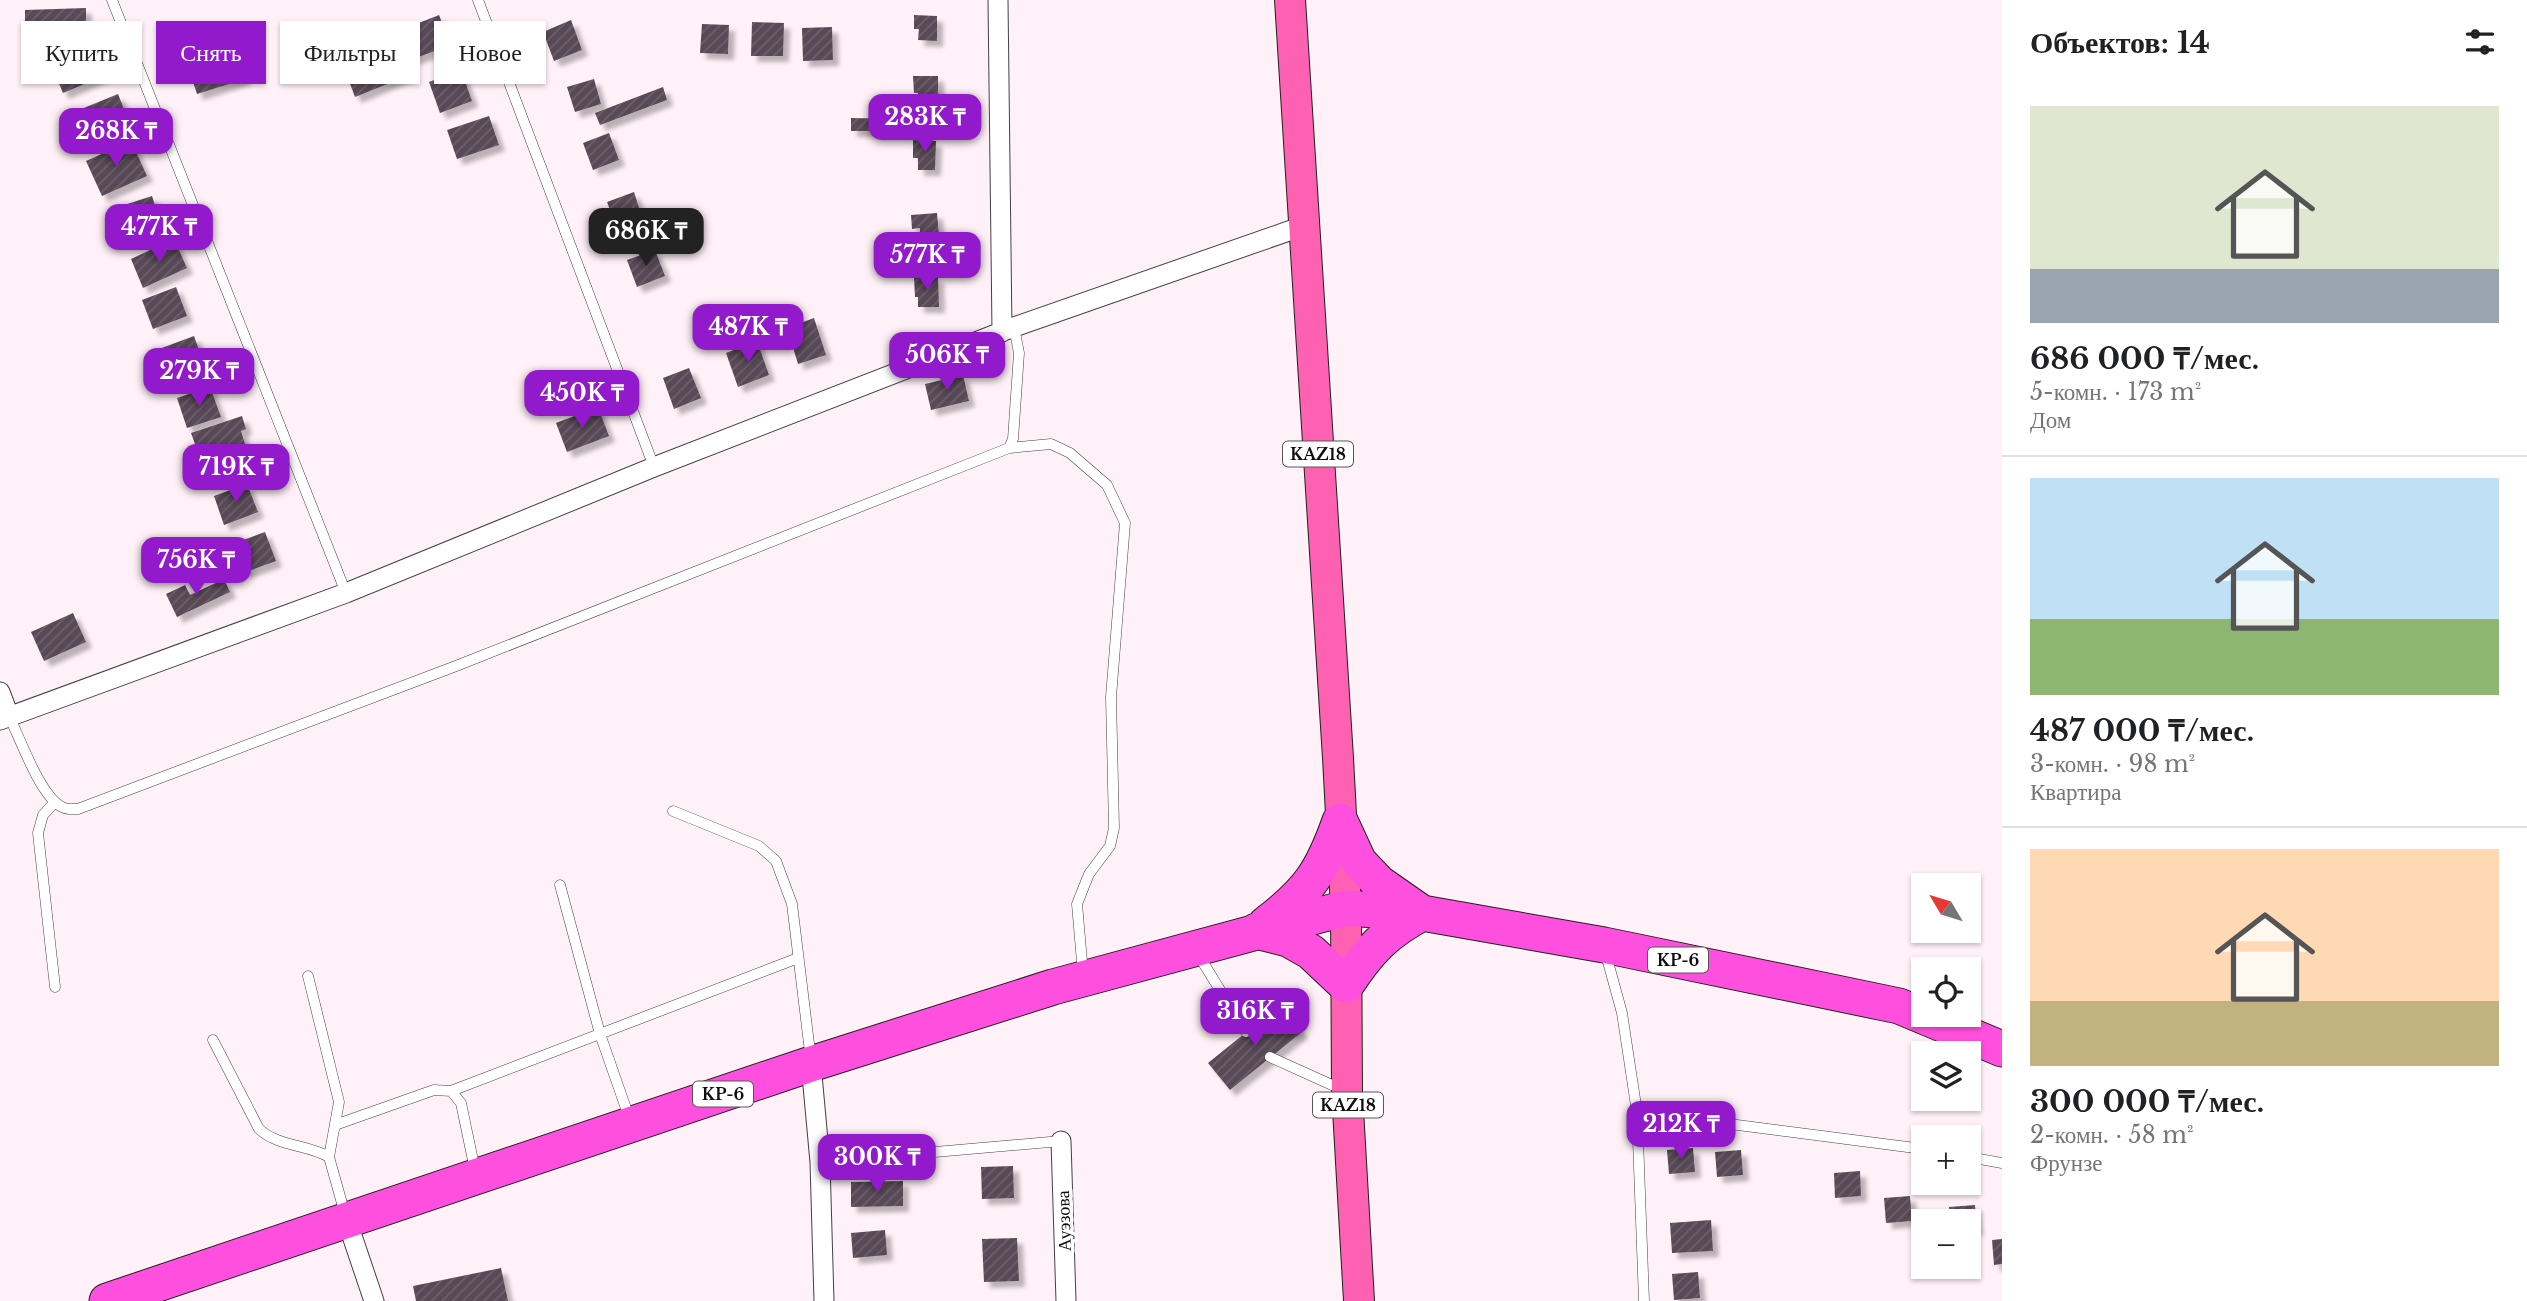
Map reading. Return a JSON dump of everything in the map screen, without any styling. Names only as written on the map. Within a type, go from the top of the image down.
[{"type":"highway","points":[[1256,931],[1288,939],[1311,952],[1346,985],[1374,946],[1395,928],[1422,913],[1380,883],[1359,862],[1340,821]]},
{"type":"highway","points":[[1256,931],[1295,901],[1313,880],[1326,859],[1340,821]]},
{"type":"highway","name":"KP-6","points":[[116,1300],[811,1064],[1083,979],[1346,908],[1422,913],[1604,945],[1899,1006],[2002,1049]]},
{"type":"main road","name":"KAZ18","points":[[1290,0],[1346,908],[1347,1092],[1359,1301]]},
{"type":"street","points":[[998,0],[1008,329]]},
{"type":"street","points":[[0,692],[5,718],[346,593],[654,467],[1008,329],[1303,226]]},
{"type":"street","points":[[811,1064],[820,1162],[824,1301]]},
{"type":"street","name":"Ауэзова","points":[[1061,1141],[1066,1301]]},
{"type":"street","points":[[347,1221],[374,1301]]},
{"type":"lane","points":[[112,0],[346,593]]},
{"type":"lane","points":[[478,0],[654,467]]},
{"type":"lane","points":[[1008,329],[1019,354],[1013,439],[1009,448]]},
{"type":"lane","points":[[5,718],[55,802],[64,809],[78,809],[468,661],[1009,448],[1051,444],[1070,453],[1107,485],[1125,523],[1111,697],[1114,828],[1110,846],[1089,874],[1077,904],[1083,979]]},
{"type":"lane","points":[[55,802],[43,816],[38,833],[55,988]]},
{"type":"lane","points":[[673,811],[759,846],[776,861],[792,904],[811,1064]]},
{"type":"lane","points":[[560,885],[600,1034],[631,1125]]},
{"type":"lane","points":[[1604,945],[1622,1013],[1637,1112],[1644,1301]]},
{"type":"lane","points":[[1195,949],[1246,1032]]},
{"type":"lane","points":[[335,1125],[434,1090],[451,1091],[798,958]]},
{"type":"lane","points":[[308,976],[339,1102],[329,1157],[347,1221]]},
{"type":"lane","points":[[213,1040],[259,1129],[271,1139],[318,1151],[329,1157]]},
{"type":"lane","points":[[1270,1057],[1347,1092]]},
{"type":"lane","points":[[451,1091],[461,1102],[477,1177]]},
{"type":"lane","points":[[1637,1112],[1911,1147]]},
{"type":"lane","points":[[820,1162],[1061,1141]]},
{"type":"lane","points":[[1981,1159],[2002,1163]]},
{"type":"building","points":[[86,8],[86,21],[25,21],[25,10]]},
{"type":"building","points":[[439,15],[441,21],[434,21],[434,51],[420,56],[420,22]]},
{"type":"building","points":[[914,15],[937,16],[937,41],[918,40],[919,29],[914,29]]},
{"type":"building","points":[[571,20],[582,50],[554,61],[546,40],[546,31]]},
{"type":"building","points":[[752,22],[784,23],[783,56],[751,56]]},
{"type":"building","points":[[702,24],[729,25],[728,54],[700,53]]},
{"type":"building","points":[[832,27],[833,60],[803,61],[802,28]]},
{"type":"building","points":[[913,76],[938,76],[938,101],[918,101],[918,93],[914,93]]},
{"type":"building","points":[[594,79],[601,104],[575,112],[567,87]]},
{"type":"building","points":[[434,80],[434,84],[466,84],[472,101],[440,113],[429,82]]},
{"type":"building","points":[[59,84],[85,84],[63,93]]},
{"type":"building","points":[[194,84],[229,84],[197,94]]},
{"type":"building","points":[[350,84],[387,84],[355,97]]},
{"type":"building","points":[[663,87],[667,100],[600,125],[595,113]]},
{"type":"building","points":[[118,94],[130,124],[91,140],[79,110]]},
{"type":"building","points":[[489,116],[499,145],[457,159],[447,130]]},
{"type":"building","points":[[851,118],[908,119],[908,131],[851,131]]},
{"type":"building","points":[[609,133],[619,160],[593,170],[583,143]]},
{"type":"building","points":[[913,140],[936,141],[935,170],[918,170],[918,158],[913,158]]},
{"type":"building","points":[[131,141],[147,176],[102,196],[86,161]]},
{"type":"building","points":[[634,192],[643,220],[617,229],[607,202]]},
{"type":"building","points":[[152,196],[161,223],[126,234],[118,207]]},
{"type":"building","points":[[937,213],[939,236],[920,237],[920,228],[912,229],[911,215]]},
{"type":"building","points":[[173,226],[177,236],[145,249],[141,239]]},
{"type":"building","points":[[174,239],[187,268],[143,288],[131,259]]},
{"type":"building","points":[[655,250],[665,276],[637,287],[627,260]]},
{"type":"building","points":[[914,277],[938,277],[939,307],[918,307]]},
{"type":"building","points":[[176,287],[187,316],[153,329],[142,300]]},
{"type":"building","points":[[814,318],[826,355],[798,364],[787,328]]},
{"type":"building","points":[[194,336],[205,367],[170,380],[159,349]]},
{"type":"building","points":[[757,341],[769,375],[738,387],[726,353]]},
{"type":"building","points":[[689,368],[701,398],[674,409],[663,378]]},
{"type":"building","points":[[963,375],[969,401],[931,410],[925,384]]},
{"type":"building","points":[[210,387],[221,417],[187,428],[177,398]]},
{"type":"building","points":[[598,407],[609,436],[567,452],[556,423]]},
{"type":"building","points":[[242,416],[246,429],[241,431],[248,454],[240,457],[242,465],[207,477],[191,433]]},
{"type":"building","points":[[247,484],[258,512],[224,525],[214,496]]},
{"type":"building","points":[[265,532],[276,561],[243,573],[232,544]]},
{"type":"building","points":[[224,579],[230,592],[177,617],[166,594],[185,585],[190,595]]},
{"type":"building","points":[[73,613],[86,642],[44,661],[31,632]]},
{"type":"building","points":[[1280,1005],[1302,1032],[1230,1090],[1208,1063]]},
{"type":"building","points":[[1693,1148],[1695,1172],[1669,1174],[1667,1150]]},
{"type":"building","points":[[1741,1150],[1743,1175],[1717,1177],[1715,1152]]},
{"type":"building","points":[[1013,1166],[1014,1198],[982,1199],[981,1167]]},
{"type":"building","points":[[1860,1171],[1861,1196],[1835,1198],[1834,1173]]},
{"type":"building","points":[[903,1181],[903,1206],[851,1207],[851,1182]]},
{"type":"building","points":[[1910,1196],[1911,1221],[1886,1223],[1884,1198]]},
{"type":"building","points":[[1975,1205],[1975,1209],[1949,1209]]},
{"type":"building","points":[[1711,1220],[1713,1251],[1672,1253],[1670,1223]]},
{"type":"building","points":[[885,1230],[887,1255],[853,1258],[851,1233]]},
{"type":"building","points":[[1017,1238],[1019,1281],[984,1282],[982,1239]]},
{"type":"building","points":[[2002,1239],[2002,1264],[1994,1265],[1992,1240]]},
{"type":"building","points":[[501,1268],[508,1301],[416,1301],[413,1286]]},
{"type":"building","points":[[1698,1272],[1700,1298],[1674,1300],[1672,1274]]}]
